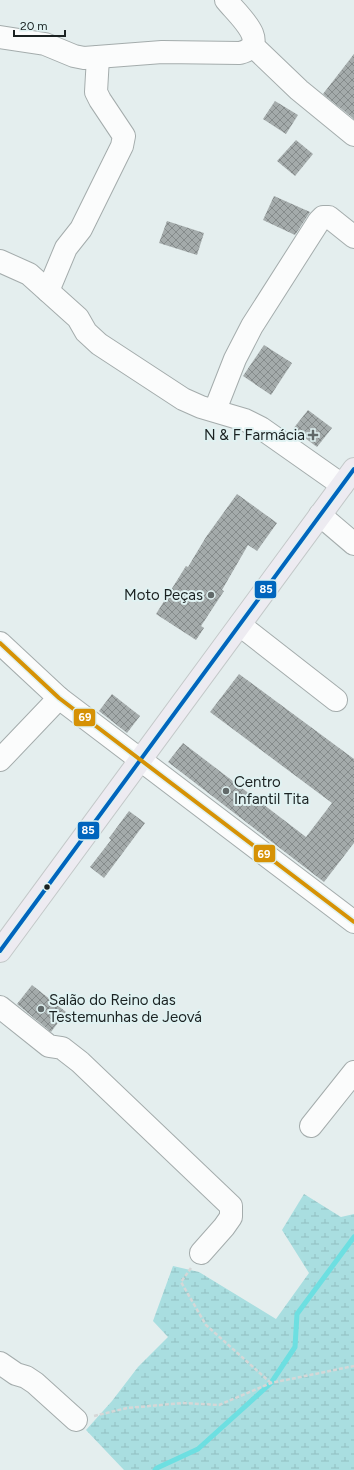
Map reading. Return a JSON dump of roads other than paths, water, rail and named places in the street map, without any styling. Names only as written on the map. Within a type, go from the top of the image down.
[{"type":"main road","points":[[0,951],[348,477]]},
{"type":"street","points":[[0,37],[45,44],[74,56],[84,58],[162,52],[240,53],[248,51],[253,46],[254,38],[252,31],[226,0]]},
{"type":"street","points":[[253,46],[299,90],[354,135]]},
{"type":"street","points":[[48,291],[66,248],[81,229],[122,146],[124,136],[96,92],[98,57]]},
{"type":"street","points":[[215,410],[235,359],[249,333],[319,221],[323,217],[329,217],[354,237]]},
{"type":"street","points":[[0,261],[29,274],[78,318],[86,332],[99,344],[183,399],[245,420],[348,477]]},
{"type":"street","points":[[320,515],[354,544]]},
{"type":"street","points":[[240,625],[336,700]]},
{"type":"street","points":[[0,643],[59,698],[354,922]]},
{"type":"street","points":[[0,760],[59,698]]},
{"type":"street","points":[[0,1007],[49,1046],[62,1048],[80,1062],[231,1206],[231,1216],[224,1227],[201,1253]]},
{"type":"street","points":[[311,1126],[354,1072]]},
{"type":"street","points":[[0,1363],[16,1374],[26,1377],[35,1383],[76,1420]]},
{"type":"waterway","points":[[155,1470],[198,1449],[271,1383],[295,1347],[297,1314],[354,1237]]},
{"type":"place","name":"N & F Farmácia","points":[[313,435]]},
{"type":"place","name":"Moto Peças","points":[[211,595]]},
{"type":"place","name":"Centro Infantil Tita","points":[[226,791]]},
{"type":"place","name":"Salão do Reino das Testemunhas de Jeová","points":[[41,1009]]}]
